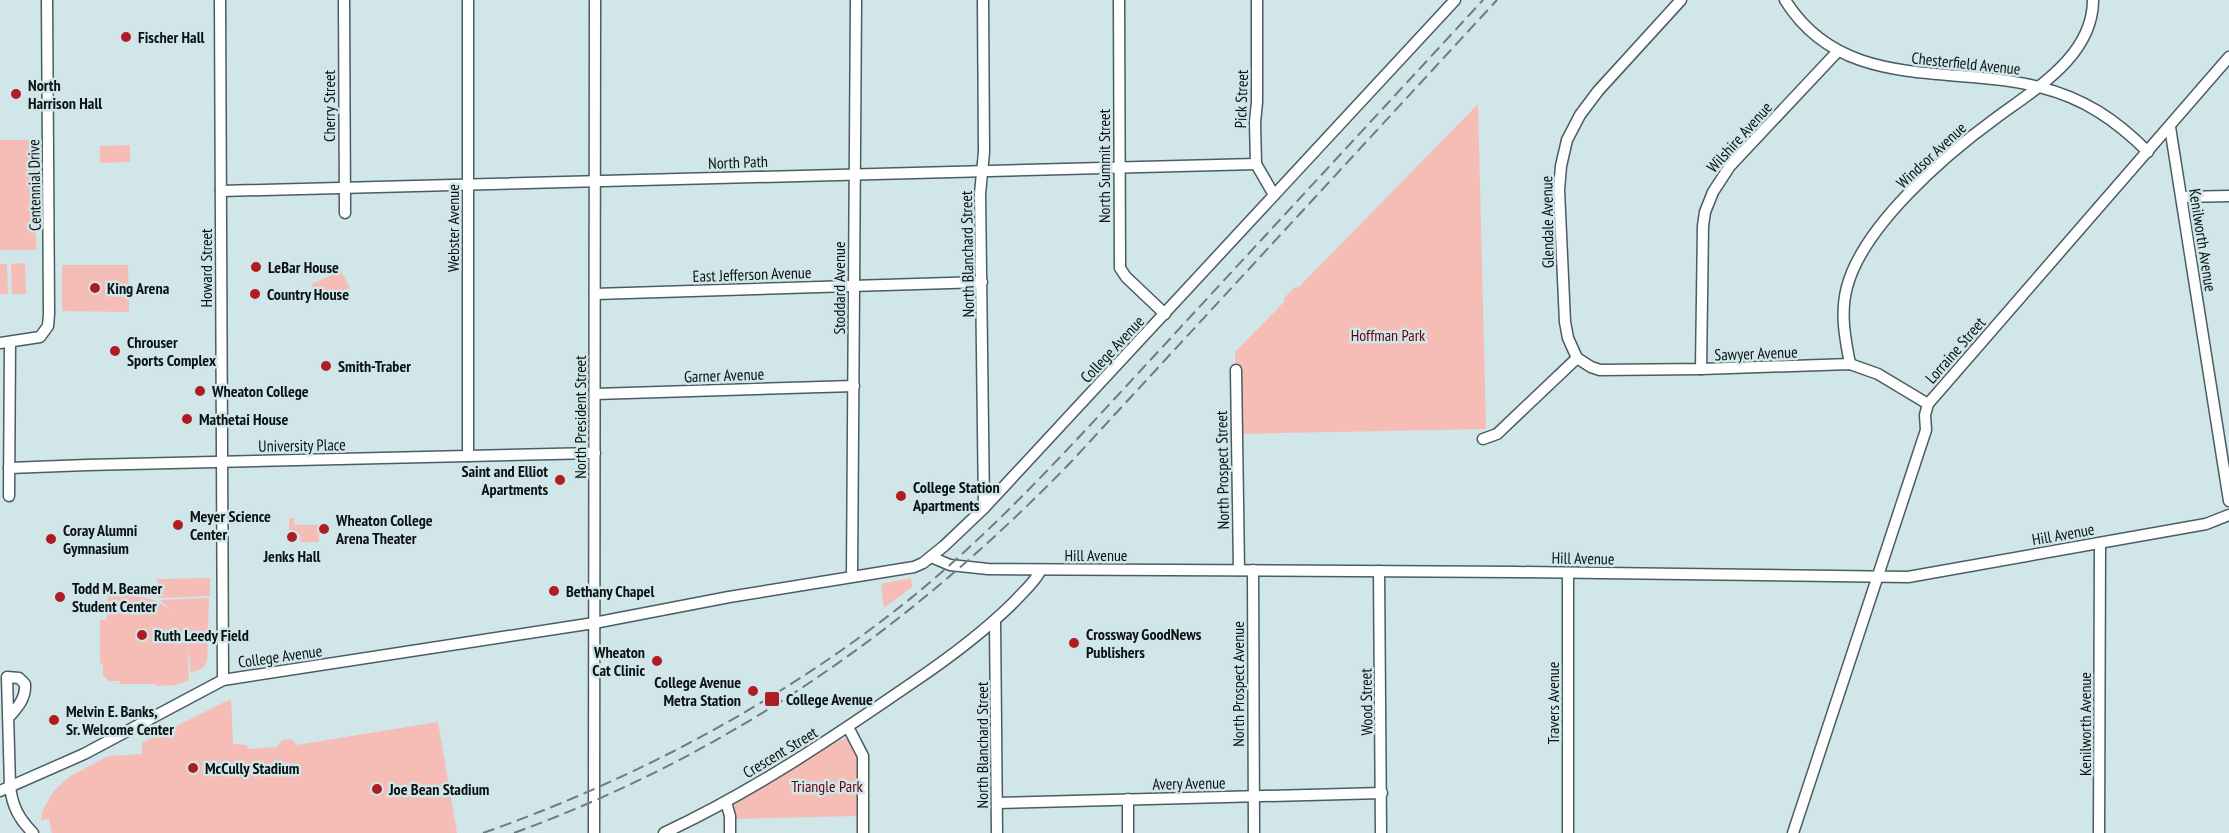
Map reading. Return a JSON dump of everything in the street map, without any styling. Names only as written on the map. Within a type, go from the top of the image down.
[{"type":"street","name":"Centennial Drive","points":[[5,342],[40,337],[48,326],[50,314],[47,0]]},
{"type":"street","name":"Howard Street","points":[[220,0],[223,680]]},
{"type":"street","name":"Cherry Street","points":[[344,0],[345,213]]},
{"type":"street","name":"Webster Avenue","points":[[468,0],[468,456]]},
{"type":"street","name":"North President Street","points":[[594,833],[595,0]]},
{"type":"street","name":"Stoddard Avenue","points":[[852,576],[856,0]]},
{"type":"street","name":"North Blanchard Street","points":[[983,0],[984,152],[980,194],[984,508]]},
{"type":"street","name":"North Summit Street","points":[[1119,0],[1120,268],[1165,314]]},
{"type":"street","name":"Pick Street","points":[[1257,0],[1257,102],[1254,122],[1256,164],[1274,195]]},
{"type":"street","name":"College Avenue","points":[[5,789],[84,754],[223,680],[594,623],[729,597],[914,567],[931,557],[984,508],[1455,0]]},
{"type":"street","name":"Glendale Avenue","points":[[1577,358],[1568,338],[1565,322],[1559,190],[1563,153],[1573,128],[1586,106],[1682,0]]},
{"type":"street","name":"Chesterfield Avenue","points":[[1785,0],[1801,23],[1838,51],[1870,64],[1906,72],[2003,79],[2040,87],[2072,98],[2101,112],[2148,152]]},
{"type":"street","name":"Windsor Avenue","points":[[1850,364],[1843,333],[1847,288],[1858,260],[1877,230],[1920,183],[1960,146],[2040,87],[2084,38],[2092,16],[2093,0]]},
{"type":"street","name":"Wilshire Avenue","points":[[1701,369],[1702,226],[1709,200],[1717,183],[1730,166],[1838,51]]},
{"type":"street","name":"Lorraine Street","points":[[1793,833],[1926,430],[1925,415],[1928,404],[2229,57]]},
{"type":"street","name":"Kenilworth Avenue","points":[[2169,127],[2229,501]]},
{"type":"street","name":"North Path","points":[[221,191],[1256,164]]},
{"type":"street","points":[[2182,197],[2229,196]]},
{"type":"street","name":"East Jefferson Avenue","points":[[595,294],[982,282]]},
{"type":"street","points":[[5,342],[9,496]]},
{"type":"street","points":[[1483,439],[1497,434],[1577,358]]},
{"type":"street","name":"Sawyer Avenue","points":[[1577,358],[1592,368],[1600,370],[1850,364],[1878,374],[1928,404]]},
{"type":"street","name":"North Prospect Street","points":[[1236,370],[1239,570]]},
{"type":"street","name":"Garner Avenue","points":[[595,394],[854,386]]},
{"type":"street","name":"University Place","points":[[9,468],[595,453]]},
{"type":"street","name":"Hill Avenue","points":[[931,557],[963,567],[1041,570],[1908,577],[2206,524],[2229,515]]},
{"type":"street","name":"Kenilworth Avenue","points":[[2099,833],[2100,543]]},
{"type":"street","name":"Crescent Street","points":[[664,833],[726,802],[848,728],[946,660],[995,621],[1034,583],[1041,570]]},
{"type":"street","name":"North Prospect Avenue","points":[[1253,570],[1254,833]]},
{"type":"street","name":"Wood Street","points":[[1379,571],[1381,833]]},
{"type":"street","name":"Travers Avenue","points":[[1568,573],[1568,833]]},
{"type":"street","name":"North Blanchard Street","points":[[995,621],[997,833]]},
{"type":"street","points":[[9,717],[5,789],[22,822],[33,833]]},
{"type":"street","points":[[848,728],[863,756],[863,833]]},
{"type":"street","name":"Avery Avenue","points":[[997,803],[1382,793]]},
{"type":"street","points":[[1128,799],[1128,833]]},
{"type":"street","points":[[726,802],[730,816],[730,833]]},
{"type":"green space","name":"Hoffman Park","points":[[1478,104],[1486,429],[1237,434],[1235,352],[1285,301],[1284,298],[1294,288],[1299,287]]},
{"type":"green space","points":[[0,140],[36,140],[36,250],[0,250]]},
{"type":"green space","points":[[130,145],[130,162],[100,163],[100,146]]},
{"type":"green space","points":[[25,263],[26,294],[12,294],[11,264]]},
{"type":"green space","points":[[0,264],[7,264],[8,294],[0,294]]},
{"type":"green space","name":"King Arena","points":[[62,265],[128,265],[129,312],[62,311]]},
{"type":"green space","points":[[341,271],[350,288],[317,302],[311,284]]},
{"type":"green space","points":[[289,518],[294,518],[294,525],[319,525],[319,542],[300,542],[300,534],[289,534]]},
{"type":"green space","points":[[210,578],[210,596],[158,598],[157,579]]},
{"type":"green space","points":[[911,578],[912,587],[884,608],[881,584]]},
{"type":"green space","name":"Ruth Leedy Field","points":[[108,594],[145,597],[160,603],[176,615],[160,600],[209,598],[207,661],[203,668],[191,673],[187,643],[189,680],[176,685],[157,686],[155,684],[120,684],[120,681],[109,681],[103,675],[103,664],[100,663],[100,620],[106,620]]},
{"type":"green space","name":"McCully Stadium","points":[[231,699],[233,744],[247,745],[248,749],[276,747],[283,740],[292,739],[296,745],[438,722],[457,833],[52,833],[49,819],[41,820],[43,810],[53,792],[69,777],[108,756],[142,754],[142,743]]},
{"type":"green space","name":"Triangle Park","points":[[846,738],[852,744],[858,763],[859,816],[735,819],[734,805],[737,801]]},
{"type":"railway","points":[[483,833],[598,787],[710,732],[764,701],[816,667],[867,632],[916,594],[983,535],[1046,472],[1483,0]]},
{"type":"railway","points":[[514,833],[594,801],[670,765],[744,724],[814,680],[947,579],[1071,462],[1497,0]]},
{"type":"place","name":"Fischer Hall","points":[[126,37]]},
{"type":"place","name":"North Harrison Hall","points":[[16,94]]},
{"type":"place","name":"LeBar House","points":[[256,267]]},
{"type":"place","name":"King Arena","points":[[95,288]]},
{"type":"place","name":"Country House","points":[[255,294]]},
{"type":"place","name":"Chrouser Sports Complex","points":[[115,351]]},
{"type":"place","name":"Smith-Traber","points":[[326,366]]},
{"type":"place","name":"Wheaton College","points":[[200,391]]},
{"type":"place","name":"Mathetai House","points":[[187,419]]},
{"type":"place","name":"Saint and Elliot Apartments","points":[[560,480]]},
{"type":"place","name":"College Station Apartments","points":[[901,496]]},
{"type":"place","name":"Meyer Science Center","points":[[178,525]]},
{"type":"place","name":"Wheaton College Arena Theater","points":[[324,529]]},
{"type":"place","name":"Jenks Hall","points":[[292,537]]},
{"type":"place","name":"Coray Alumni Gymnasium","points":[[51,539]]},
{"type":"place","name":"Bethany Chapel","points":[[554,591]]},
{"type":"place","name":"Todd M. Beamer Student Center","points":[[60,597]]},
{"type":"place","name":"Ruth Leedy Field","points":[[142,635]]},
{"type":"place","name":"Crossway GoodNews Publishers","points":[[1074,643]]},
{"type":"place","name":"Wheaton Cat Clinic","points":[[657,661]]},
{"type":"place","name":"College Avenue Metra Station","points":[[753,691]]},
{"type":"place","name":"College Avenue","points":[[772,699]]},
{"type":"place","name":"Melvin E. Banks, Sr. Welcome Center","points":[[54,720]]},
{"type":"place","name":"McCully Stadium","points":[[193,768]]},
{"type":"place","name":"Joe Bean Stadium","points":[[377,789]]}]
